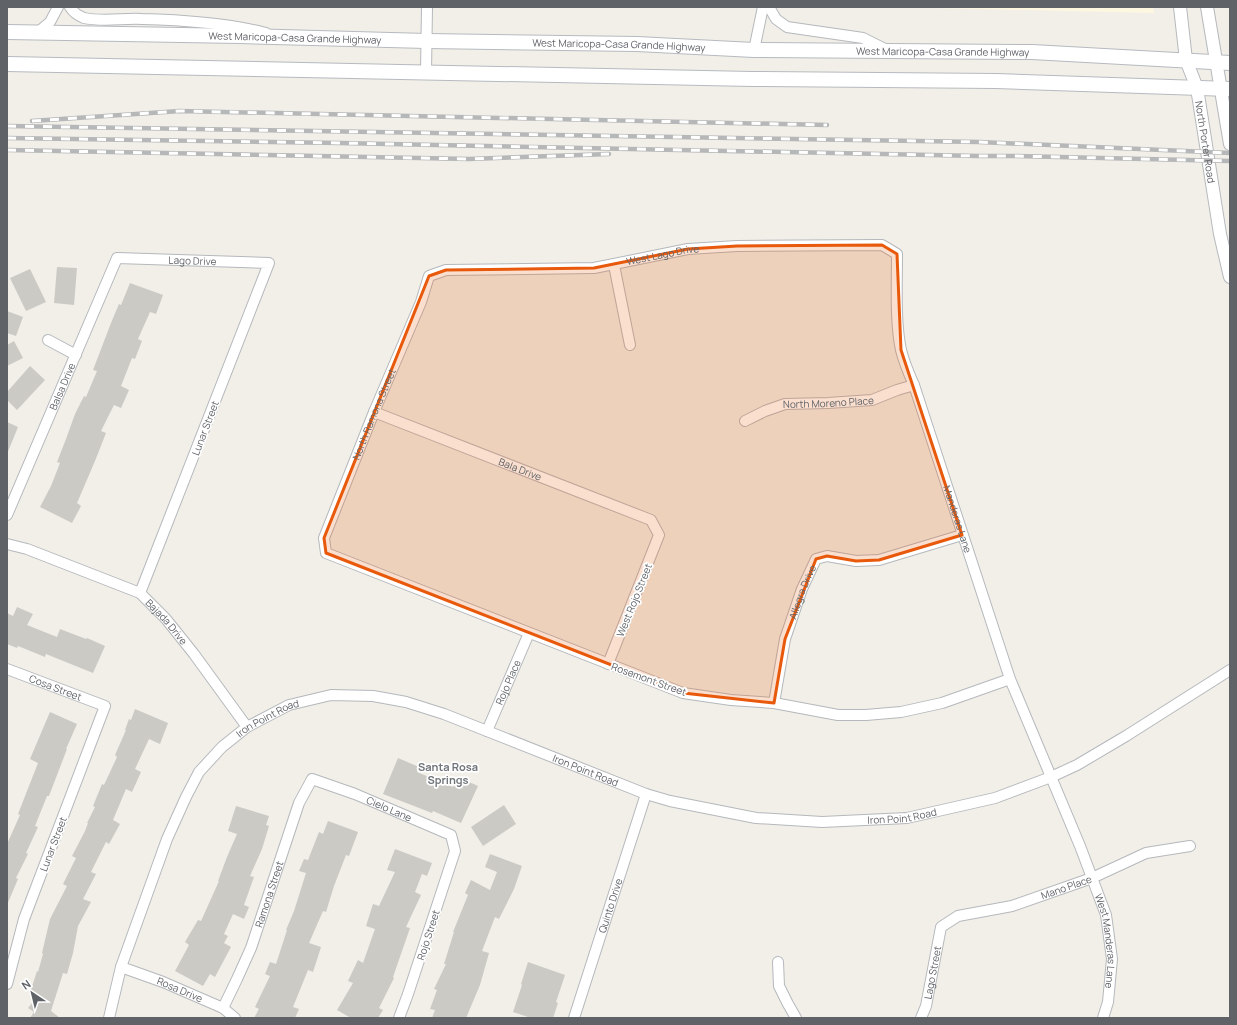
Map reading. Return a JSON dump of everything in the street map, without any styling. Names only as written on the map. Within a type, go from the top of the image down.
[{"type":"main road","name":"West Maricopa-Casa Grande Highway","points":[[7,32],[637,44],[754,50],[1032,52],[1230,63]]},
{"type":"main road","points":[[7,64],[744,79],[996,81],[1225,89]]},
{"type":"street","points":[[37,33],[50,22],[58,7]]},
{"type":"street","points":[[70,7],[72,11],[83,17],[95,19],[155,19],[216,24],[247,28],[286,37]]},
{"type":"street","points":[[426,72],[427,7]]},
{"type":"street","points":[[754,50],[763,7]]},
{"type":"street","points":[[769,7],[776,19],[787,27],[863,38],[889,51]]},
{"type":"street","name":"North Porter Road","points":[[1180,7],[1186,60],[1197,88],[1220,234],[1230,278]]},
{"type":"street","points":[[1206,7],[1215,62],[1225,89],[1230,144]]},
{"type":"street","name":"West Lago Drive","points":[[429,276],[446,270],[594,268],[688,249],[737,246],[882,245],[897,254]]},
{"type":"street","name":"Manderas Lane","points":[[897,254],[898,324],[901,350],[914,385],[1010,679],[1051,777]]},
{"type":"street","name":"Lago Drive","points":[[116,258],[269,263]]},
{"type":"street","name":"Balsa Drive","points":[[7,515],[116,258]]},
{"type":"street","name":"Lunar Street","points":[[140,593],[269,263]]},
{"type":"street","points":[[614,265],[630,345]]},
{"type":"street","name":"North Ramona Street","points":[[326,553],[324,538],[374,412],[421,302],[429,276]]},
{"type":"street","points":[[48,340],[76,355]]},
{"type":"street","name":"North Moreno Place","points":[[745,421],[765,410],[785,404],[872,400],[914,385]]},
{"type":"street","name":"Bala Drive","points":[[374,412],[651,520],[659,535]]},
{"type":"street","name":"West Rojo Street","points":[[608,664],[659,535]]},
{"type":"street","name":"Allegra Drive","points":[[774,704],[785,639],[802,589],[816,559],[828,556],[856,561],[879,560],[962,535]]},
{"type":"street","name":"Bajada Drive","points":[[7,544],[26,549],[140,593],[166,619],[194,654],[246,727]]},
{"type":"street","name":"Rosemont Street","points":[[326,553],[683,693],[774,704],[838,715],[866,715],[901,712],[942,704],[1010,679]]},
{"type":"street","name":"Rojo Place","points":[[487,731],[529,633]]},
{"type":"street","name":"Cosa Street","points":[[7,669],[105,706]]},
{"type":"street","name":"Iron Point Road","points":[[109,1018],[121,967],[167,839],[199,772],[222,747],[246,727],[289,705],[331,695],[373,696],[406,702],[444,714],[646,794],[670,801],[756,818],[822,822],[907,818],[995,798],[1051,777],[1077,765],[1126,736],[1230,670]]},
{"type":"street","name":"Lunar Street","points":[[7,984],[24,919],[105,706]]},
{"type":"street","name":"West Manderas Lane","points":[[1051,777],[1080,846],[1106,915],[1112,959],[1108,1002],[1103,1018]]},
{"type":"street","name":"Cielo Lane","points":[[312,779],[355,794],[451,835],[456,851]]},
{"type":"street","name":"Ramona Street","points":[[223,1008],[251,948],[299,803],[312,779]]},
{"type":"street","name":"Quinto Drive","points":[[574,1018],[646,794]]},
{"type":"street","name":"Mano Place","points":[[941,927],[958,916],[1012,906],[1092,878],[1146,853],[1190,846]]},
{"type":"street","name":"Rojo Street","points":[[399,1018],[456,851]]},
{"type":"street","name":"Lago Street","points":[[921,1018],[926,1006],[941,927]]},
{"type":"street","points":[[778,962],[779,986],[796,1018]]},
{"type":"street","name":"Rosa Drive","points":[[121,967],[163,982],[223,1008],[235,1018]]},
{"type":"highlighted area","points":[[882,245],[897,254],[901,350],[962,535],[879,560],[856,561],[827,556],[816,559],[785,639],[774,703],[683,693],[326,553],[324,538],[429,276],[446,270],[594,268],[688,249],[737,246]]},
{"type":"shaded area","points":[[891,7],[1153,7],[1154,13]]},
{"type":"building","points":[[57,267],[77,268],[74,305],[54,303]]},
{"type":"building","points":[[30,269],[46,302],[26,311],[10,278]]},
{"type":"building","points":[[130,283],[163,295],[156,314],[150,312],[138,339],[142,341],[135,359],[132,358],[121,386],[129,390],[121,408],[114,405],[101,431],[106,433],[77,503],[81,506],[72,523],[40,507],[51,486],[60,463],[57,462],[75,414],[84,396],[86,397],[97,371],[93,370],[111,323],[119,304],[121,305]]},
{"type":"building","points":[[7,311],[23,317],[16,336],[7,333]]},
{"type":"building","points":[[14,341],[23,358],[7,366],[7,345]]},
{"type":"building","points":[[30,366],[45,380],[17,410],[7,400],[7,392]]},
{"type":"building","points":[[7,422],[18,427],[7,454]]},
{"type":"building","points":[[17,607],[33,614],[27,625],[57,637],[60,629],[105,646],[93,673],[46,654],[45,657],[18,646],[17,648],[7,644],[7,613],[13,616]]},
{"type":"building","points":[[135,709],[168,723],[160,744],[149,739],[135,769],[141,772],[132,792],[126,789],[113,820],[120,824],[109,844],[106,842],[91,872],[96,874],[83,899],[91,902],[78,926],[67,974],[63,973],[51,1011],[60,1018],[30,1018],[34,1012],[28,1008],[38,996],[30,993],[43,954],[50,919],[67,886],[63,884],[76,858],[72,856],[95,807],[93,806],[102,784],[104,785],[117,757],[115,755],[129,719],[131,720]]},
{"type":"building","points":[[50,712],[77,724],[49,796],[47,796],[35,826],[38,827],[26,853],[28,854],[16,878],[18,879],[7,905],[7,844],[20,815],[18,814],[38,763],[30,759]]},
{"type":"building","points":[[398,758],[419,767],[417,772],[453,787],[458,777],[478,786],[461,823],[433,811],[432,813],[383,794]]},
{"type":"building","points":[[504,805],[516,824],[483,846],[471,827]]},
{"type":"building","points":[[236,806],[269,816],[266,825],[269,826],[262,849],[250,876],[254,877],[244,905],[249,907],[244,919],[233,914],[224,934],[228,936],[224,943],[231,947],[215,977],[210,974],[203,986],[175,971],[189,945],[185,942],[198,920],[201,921],[219,881],[237,834],[228,831]]},
{"type":"building","points":[[328,821],[358,832],[349,856],[346,855],[326,912],[323,911],[309,943],[321,947],[313,972],[308,970],[293,1007],[299,1009],[295,1018],[254,1018],[259,1009],[255,1007],[270,976],[265,974],[270,962],[276,964],[306,873],[299,871],[304,859],[308,860],[319,832],[323,834]]},
{"type":"building","points":[[395,849],[432,863],[427,876],[422,874],[415,892],[421,895],[406,927],[410,928],[393,977],[394,978],[379,1008],[383,1010],[378,1018],[351,1018],[337,1010],[353,983],[348,981],[358,960],[363,963],[375,929],[366,926],[373,904],[379,906],[395,872],[387,870]]},
{"type":"building","points":[[490,854],[522,866],[514,889],[499,919],[495,917],[482,951],[489,953],[480,985],[466,1018],[432,1018],[435,1010],[430,1009],[437,990],[434,989],[446,964],[444,964],[453,932],[468,895],[465,893],[471,880],[490,890],[497,872],[485,867]]},
{"type":"building","points":[[528,962],[565,975],[556,1002],[558,1003],[553,1018],[531,1018],[513,1012]]},
{"type":"railway","points":[[32,121],[180,111],[827,125]]},
{"type":"railway","points":[[7,126],[979,142],[1230,153]]},
{"type":"railway","points":[[7,138],[340,143],[1230,161]]},
{"type":"railway","points":[[7,150],[469,159],[609,154]]},
{"type":"district","name":"Santa Rosa Springs","points":[[448,772]]}]
